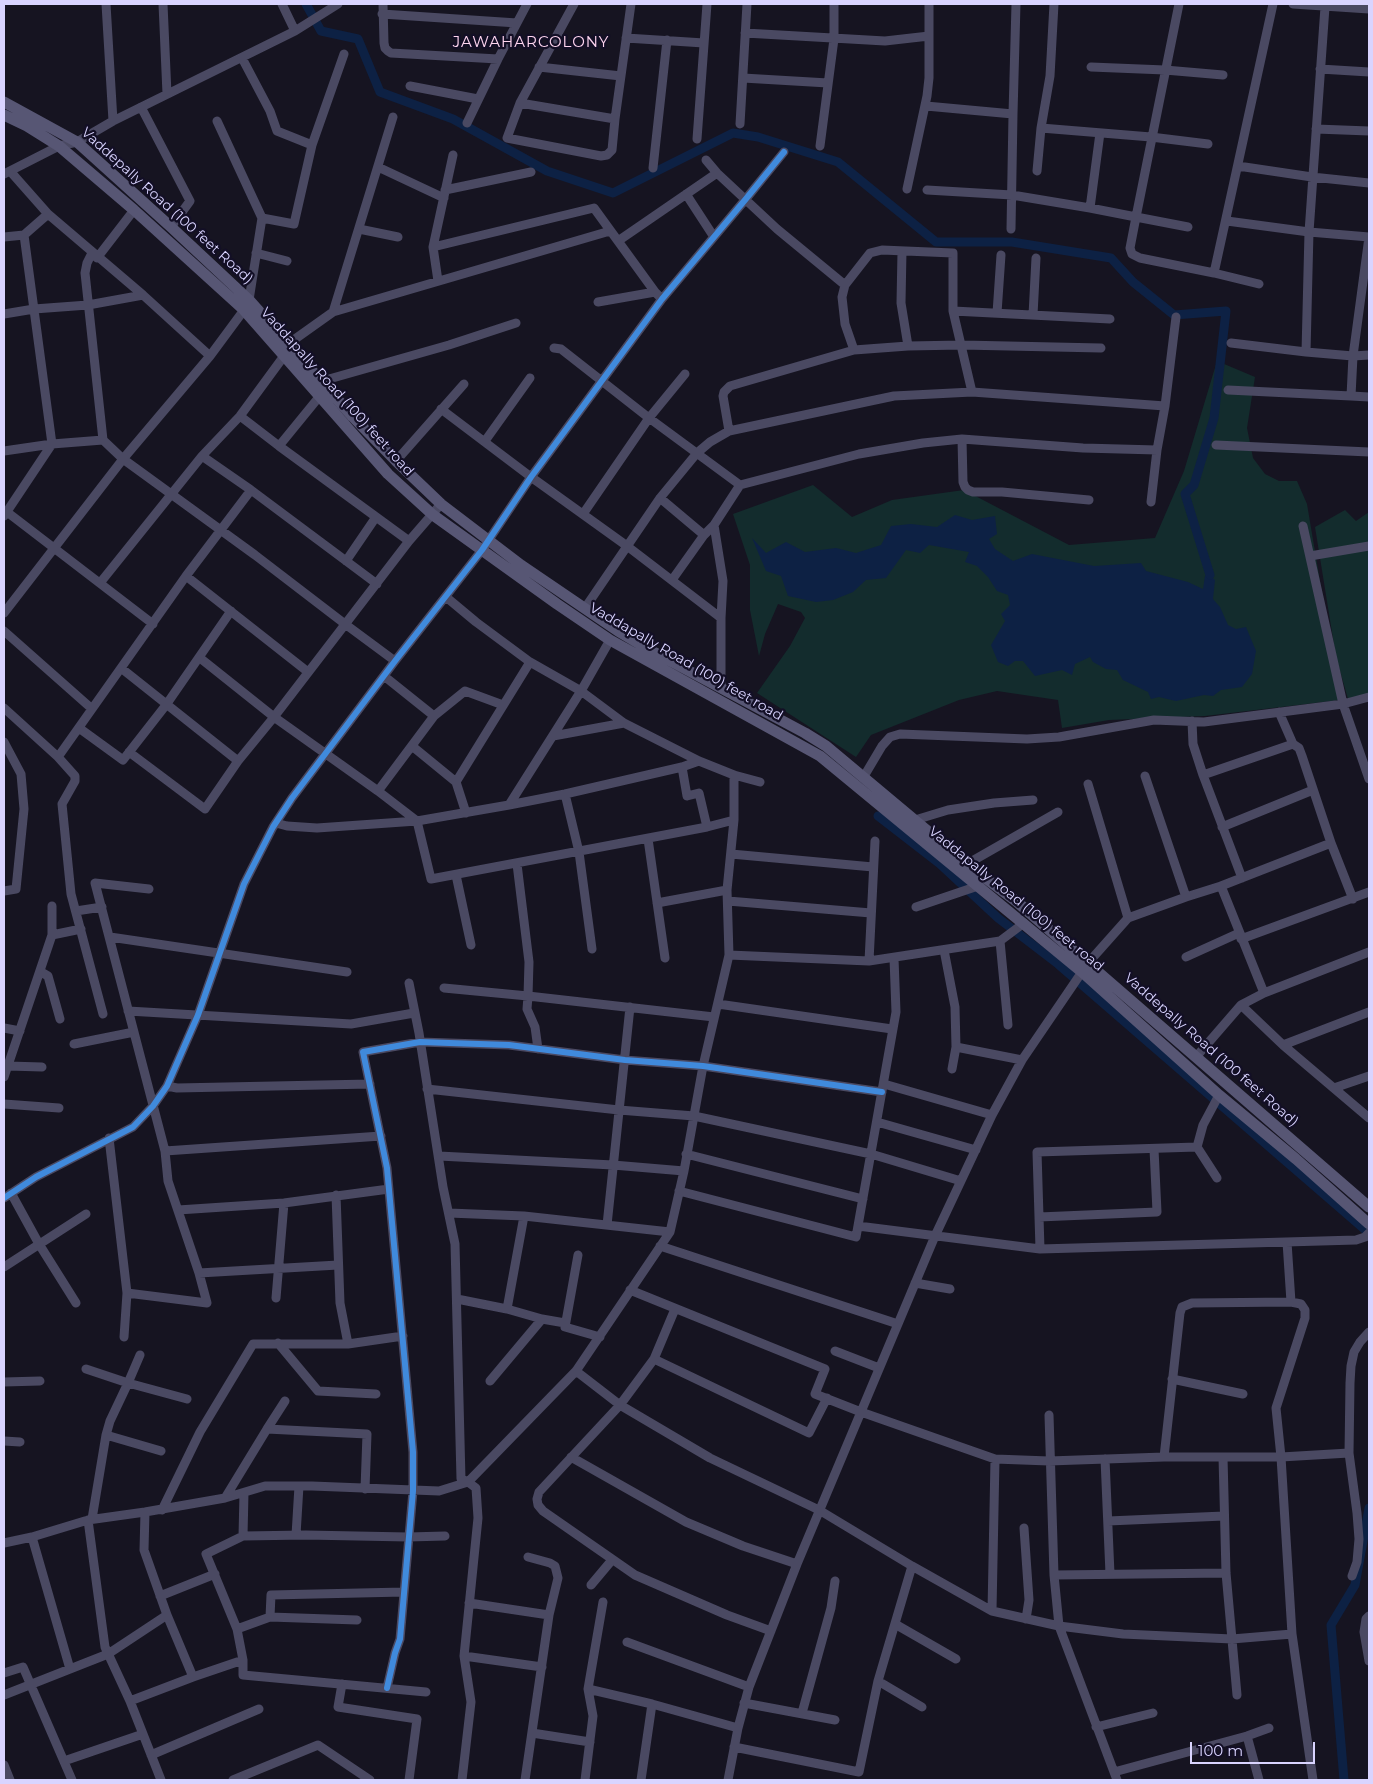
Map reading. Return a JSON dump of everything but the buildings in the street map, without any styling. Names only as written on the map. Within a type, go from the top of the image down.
[{"type":"main road","name":"Vaddepally Road (100 feet Road)","points":[[4,102],[77,142],[171,227],[288,344],[322,381],[330,393],[396,461],[485,546],[650,650],[805,732],[826,746],[1008,895],[1081,974],[1196,1057],[1369,1207]]},
{"type":"main road","name":"Vaddapally Road (100) feet road","points":[[4,115],[27,126],[59,146],[247,305],[284,356],[318,396],[388,474],[433,515],[485,546],[610,640],[820,756],[1016,928],[1081,974],[1216,1100],[1296,1159],[1369,1224]]},
{"type":"street","points":[[106,4],[113,121]]},
{"type":"street","points":[[163,4],[168,94]]},
{"type":"street","points":[[282,4],[296,31]]},
{"type":"street","points":[[383,4],[385,48],[391,53],[498,59]]},
{"type":"street","points":[[467,123],[527,4]]},
{"type":"street","points":[[574,4],[520,103],[507,138],[600,156],[607,155],[612,150],[631,4]]},
{"type":"street","points":[[697,139],[707,4]]},
{"type":"street","points":[[740,124],[747,4]]},
{"type":"street","points":[[820,146],[834,39],[834,4]]},
{"type":"street","points":[[907,189],[926,106],[930,78],[930,4]]},
{"type":"street","points":[[1011,229],[1016,4]]},
{"type":"street","points":[[1037,171],[1041,128],[1050,76],[1054,4]]},
{"type":"street","points":[[1179,4],[1130,248],[1135,256],[1259,284]]},
{"type":"street","points":[[1214,273],[1227,221],[1273,4]]},
{"type":"street","points":[[1293,4],[1369,9]]},
{"type":"street","points":[[210,356],[48,214],[7,173],[59,146],[77,142],[113,121],[296,31],[336,5]]},
{"type":"street","points":[[1306,352],[1312,177],[1320,69],[1329,6]]},
{"type":"street","points":[[382,14],[516,24]]},
{"type":"street","points":[[745,33],[885,41],[929,36]]},
{"type":"street","points":[[626,38],[704,43]]},
{"type":"street","points":[[653,168],[667,40]]},
{"type":"street","points":[[262,218],[294,224],[312,145],[344,54]]},
{"type":"street","points":[[242,58],[270,111],[277,131],[312,145]]},
{"type":"street","points":[[539,67],[621,76]]},
{"type":"street","points":[[1091,67],[1223,75]]},
{"type":"street","points":[[1320,69],[1369,72]]},
{"type":"street","points":[[743,78],[828,83]]},
{"type":"street","points":[[410,86],[478,99]]},
{"type":"street","points":[[520,103],[615,119]]},
{"type":"street","points":[[926,106],[1013,114]]},
{"type":"street","points":[[141,107],[190,201],[171,227]]},
{"type":"street","points":[[333,312],[393,117]]},
{"type":"street","points":[[4,613],[123,458],[210,356],[247,305],[262,218],[217,121]]},
{"type":"street","points":[[1041,128],[1151,137],[1208,144]]},
{"type":"street","points":[[1316,129],[1369,131]]},
{"type":"street","points":[[1090,208],[1100,133]]},
{"type":"street","points":[[76,1303],[7,1195],[36,1176],[133,1127],[153,1106],[167,1086],[198,1015],[244,884],[258,854],[292,798],[395,661],[485,546],[531,477],[662,299],[784,152]]},
{"type":"street","points":[[438,281],[433,247],[453,155]]},
{"type":"street","points":[[706,160],[746,200],[845,285]]},
{"type":"street","points":[[1238,166],[1369,183]]},
{"type":"street","points":[[378,167],[445,194],[531,172]]},
{"type":"street","points":[[618,241],[717,173]]},
{"type":"street","points":[[927,190],[1012,195],[1188,227]]},
{"type":"street","points":[[686,194],[714,237]]},
{"type":"street","points":[[433,247],[594,208],[662,299]]},
{"type":"street","points":[[134,210],[94,255],[85,269],[103,440],[123,458],[395,661]]},
{"type":"street","points":[[4,237],[24,235],[48,214]]},
{"type":"street","points":[[1227,221],[1309,232],[1369,237],[1353,356],[1351,396]]},
{"type":"street","points":[[359,229],[398,237]]},
{"type":"street","points":[[288,344],[333,312],[610,230]]},
{"type":"street","points":[[24,235],[52,444],[5,514],[54,548],[153,624]]},
{"type":"street","points":[[854,350],[845,324],[842,296],[845,285],[870,253],[882,250],[953,253],[953,311],[972,392]]},
{"type":"street","points":[[902,250],[901,303],[908,346]]},
{"type":"street","points":[[256,253],[287,261]]},
{"type":"street","points":[[997,313],[1001,255]]},
{"type":"street","points":[[1033,315],[1036,258]]},
{"type":"street","points":[[598,302],[655,292]]},
{"type":"street","points":[[4,314],[34,309],[88,305],[143,296]]},
{"type":"street","points":[[953,311],[1110,319]]},
{"type":"street","points":[[1151,502],[1176,317]]},
{"type":"street","points":[[322,381],[449,345],[516,323]]},
{"type":"street","points":[[1231,343],[1306,352],[1369,356]]},
{"type":"street","points":[[729,431],[723,396],[730,386],[854,350],[962,345],[1101,348]]},
{"type":"street","points":[[554,348],[561,349],[600,381],[740,485]]},
{"type":"street","points":[[100,583],[202,456],[240,416],[284,356]]},
{"type":"street","points":[[583,514],[649,418],[686,374]]},
{"type":"street","points":[[485,441],[530,378]]},
{"type":"street","points":[[396,461],[464,384]]},
{"type":"street","points":[[1228,390],[1369,397]]},
{"type":"street","points":[[586,608],[660,498],[697,453],[710,442],[729,431],[890,396],[972,392],[1164,406]]},
{"type":"street","points":[[279,446],[318,396]]},
{"type":"street","points":[[441,409],[721,618]]},
{"type":"street","points":[[240,416],[408,541]]},
{"type":"street","points":[[672,580],[704,535],[714,525],[740,485],[859,454],[923,443],[962,439],[1083,448],[1157,450]]},
{"type":"street","points":[[962,439],[963,482],[964,487],[968,490],[1088,500]]},
{"type":"street","points":[[4,451],[52,444],[103,440]]},
{"type":"street","points":[[1216,444],[1369,452]]},
{"type":"street","points":[[202,456],[377,584]]},
{"type":"street","points":[[58,757],[186,576],[251,490]]},
{"type":"street","points":[[660,498],[704,535]]},
{"type":"street","points":[[129,752],[205,809],[238,761],[377,584],[408,541],[441,504]]},
{"type":"street","points":[[346,561],[376,517]]},
{"type":"street","points":[[714,525],[723,581],[721,688]]},
{"type":"street","points":[[1303,526],[1343,704],[1369,779]]},
{"type":"street","points":[[1310,556],[1369,546]]},
{"type":"street","points":[[186,576],[308,672]]},
{"type":"street","points":[[446,597],[530,662],[581,691],[624,723],[699,761],[734,775],[760,782]]},
{"type":"street","points":[[79,728],[123,760],[166,706],[231,611]]},
{"type":"street","points":[[4,631],[92,708]]},
{"type":"street","points":[[509,806],[581,691],[610,640]]},
{"type":"street","points":[[200,658],[274,717],[417,821],[431,879],[648,839],[734,820]]},
{"type":"street","points":[[456,782],[530,662]]},
{"type":"street","points":[[121,668],[166,706],[238,761]]},
{"type":"street","points":[[384,676],[434,716]]},
{"type":"street","points":[[378,791],[434,716],[465,691],[504,705]]},
{"type":"street","points":[[863,778],[882,746],[890,737],[900,734],[1027,739],[1059,737],[1154,720],[1204,722],[1343,704],[1369,697]]},
{"type":"street","points":[[4,708],[58,757],[74,773],[76,779],[62,804],[71,894],[103,1014]]},
{"type":"street","points":[[1279,712],[1293,744],[1299,748],[1330,843],[1353,899]]},
{"type":"street","points":[[1192,722],[1193,744],[1203,776],[1242,878]]},
{"type":"street","points":[[553,736],[624,723]]},
{"type":"street","points":[[4,742],[21,774],[24,809],[16,889],[4,891]]},
{"type":"street","points":[[1203,776],[1293,744]]},
{"type":"street","points":[[412,746],[456,782],[466,813]]},
{"type":"street","points":[[1359,749],[1369,746]]},
{"type":"street","points":[[276,823],[287,826],[317,828],[417,821],[509,806],[682,768],[699,761]]},
{"type":"street","points":[[682,768],[687,796],[699,793],[707,827]]},
{"type":"street","points":[[4,1543],[32,1537],[90,1519],[162,1510],[225,1498],[265,1486],[439,1491],[468,1482],[576,1371],[670,1232],[684,1172],[703,1066],[729,954],[727,890],[734,820],[734,775]]},
{"type":"street","points":[[1145,776],[1186,897]]},
{"type":"street","points":[[1088,784],[1128,918]]},
{"type":"street","points":[[1222,827],[1313,790]]},
{"type":"street","points":[[565,794],[579,852],[592,950]]},
{"type":"street","points":[[915,820],[948,810],[994,803],[1033,800]]},
{"type":"street","points":[[968,864],[1058,812]]},
{"type":"street","points":[[648,839],[665,958]]},
{"type":"street","points":[[869,962],[873,866],[876,841]]},
{"type":"street","points":[[728,1780],[744,1703],[796,1564],[936,1236],[992,1115],[1022,1060],[1081,974],[1128,918],[1221,886],[1330,843]]},
{"type":"street","points":[[731,854],[873,866]]},
{"type":"street","points":[[517,864],[529,962],[527,1009],[535,1027],[538,1049]]},
{"type":"street","points":[[456,874],[471,945]]},
{"type":"street","points":[[127,1293],[207,1303],[199,1273],[168,1181],[164,1151],[153,1106],[95,883],[149,889]]},
{"type":"street","points":[[1221,886],[1264,993]]},
{"type":"street","points":[[916,907],[971,889]]},
{"type":"street","points":[[657,903],[727,890]]},
{"type":"street","points":[[1186,957],[1240,936],[1369,892]]},
{"type":"street","points":[[728,901],[871,913]]},
{"type":"street","points":[[4,1077],[52,935],[52,906]]},
{"type":"street","points":[[76,911],[102,907]]},
{"type":"street","points":[[729,954],[869,962],[1000,940],[1016,928]]},
{"type":"street","points":[[52,935],[81,929]]},
{"type":"street","points":[[110,937],[346,972]]},
{"type":"street","points":[[1000,940],[1008,1025]]},
{"type":"street","points":[[944,950],[955,1007],[956,1047],[952,1069]]},
{"type":"street","points":[[1196,1057],[1241,1005],[1264,993],[1369,952]]},
{"type":"street","points":[[679,1191],[856,1237],[896,1012],[894,958]]},
{"type":"street","points":[[40,972],[48,976],[60,1019]]},
{"type":"street","points":[[410,983],[455,1244],[462,1479],[476,1488],[478,1518],[464,1656],[471,1702],[462,1780]]},
{"type":"street","points":[[444,988],[714,1018]]},
{"type":"street","points":[[718,1004],[892,1029]]},
{"type":"street","points":[[1241,1005],[1282,1045],[1369,1118]]},
{"type":"street","points":[[607,1224],[630,1008]]},
{"type":"street","points":[[128,1011],[351,1024],[414,1013]]},
{"type":"street","points":[[1282,1045],[1369,1012]]},
{"type":"street","points":[[4,1028],[20,1031]]},
{"type":"street","points":[[74,1044],[134,1032]]},
{"type":"street","points":[[387,1688],[400,1639],[413,1491],[413,1452],[387,1168],[363,1052],[420,1042],[509,1045],[625,1060],[703,1066],[883,1088],[992,1115]]},
{"type":"street","points":[[956,1047],[1022,1060]]},
{"type":"street","points":[[8,1066],[42,1067]]},
{"type":"street","points":[[1334,1088],[1369,1076]]},
{"type":"street","points":[[167,1086],[177,1088],[370,1084]]},
{"type":"street","points":[[427,1089],[619,1110],[694,1116],[871,1154],[961,1181]]},
{"type":"street","points":[[1216,1100],[1203,1125],[1197,1147],[1217,1178]]},
{"type":"street","points":[[4,1104],[59,1108]]},
{"type":"street","points":[[877,1122],[976,1150]]},
{"type":"street","points":[[164,1151],[381,1136]]},
{"type":"street","points":[[109,1138],[127,1293],[124,1338]]},
{"type":"street","points":[[1040,1248],[1037,1152],[1197,1147]]},
{"type":"street","points":[[1039,1217],[1157,1212],[1154,1149]]},
{"type":"street","points":[[686,1154],[863,1198]]},
{"type":"street","points":[[439,1156],[613,1165],[684,1172]]},
{"type":"street","points":[[178,1210],[284,1203],[389,1189]]},
{"type":"street","points":[[336,1195],[340,1303],[348,1344]]},
{"type":"street","points":[[276,1298],[284,1203]]},
{"type":"street","points":[[449,1213],[524,1216],[670,1232]]},
{"type":"street","points":[[4,1267],[86,1214]]},
{"type":"street","points":[[508,1309],[524,1216]]},
{"type":"street","points":[[858,1226],[1040,1248],[1356,1240],[1367,1235]]},
{"type":"street","points":[[1287,1242],[1291,1302]]},
{"type":"street","points":[[660,1246],[898,1324]]},
{"type":"street","points":[[578,1255],[565,1327],[600,1337]]},
{"type":"street","points":[[199,1273],[338,1265]]},
{"type":"street","points":[[915,1283],[950,1289]]},
{"type":"street","points":[[630,1290],[825,1369],[815,1394],[995,1460],[1049,1461],[1164,1457],[1281,1457],[1348,1452]]},
{"type":"street","points":[[457,1299],[565,1323]]},
{"type":"street","points":[[1164,1457],[1180,1313],[1185,1305],[1291,1302],[1301,1304],[1305,1310],[1305,1318],[1276,1408],[1281,1457],[1292,1634],[1313,1780]]},
{"type":"street","points":[[675,1309],[654,1359],[620,1405],[539,1492],[538,1505],[543,1511],[635,1575],[727,1615],[771,1631]]},
{"type":"street","points":[[490,1381],[542,1319]]},
{"type":"street","points":[[1352,1576],[1357,1562],[1359,1539],[1358,1513],[1348,1452],[1351,1366],[1354,1352],[1369,1332]]},
{"type":"street","points":[[162,1510],[200,1432],[253,1344],[348,1344],[402,1336]]},
{"type":"street","points":[[278,1343],[318,1391],[376,1394]]},
{"type":"street","points":[[835,1351],[879,1368]]},
{"type":"street","points":[[140,1355],[110,1421],[90,1519],[105,1647],[130,1701],[161,1780]]},
{"type":"street","points":[[654,1359],[809,1433],[827,1398]]},
{"type":"street","points":[[86,1369],[187,1399]]},
{"type":"street","points":[[576,1371],[620,1405],[710,1458],[819,1510],[992,1611],[1059,1626],[1123,1634],[1232,1639],[1292,1634]]},
{"type":"street","points":[[1172,1379],[1243,1394]]},
{"type":"street","points":[[4,1382],[40,1381]]},
{"type":"street","points":[[225,1498],[285,1401]]},
{"type":"street","points":[[1049,1415],[1054,1575],[1059,1626],[1115,1776],[1269,1728]]},
{"type":"street","points":[[266,1429],[367,1434],[364,1489]]},
{"type":"street","points":[[106,1435],[161,1451]]},
{"type":"street","points":[[4,1441],[20,1442]]},
{"type":"street","points":[[571,1457],[686,1522],[743,1546],[796,1564]]},
{"type":"street","points":[[1223,1457],[1226,1573],[1237,1696]]},
{"type":"street","points":[[1105,1459],[1110,1574]]},
{"type":"street","points":[[992,1611],[995,1460]]},
{"type":"street","points":[[296,1535],[299,1486]]},
{"type":"street","points":[[243,1536],[244,1493]]},
{"type":"street","points":[[145,1512],[144,1550],[167,1615],[193,1677]]},
{"type":"street","points":[[1108,1521],[1224,1516]]},
{"type":"street","points":[[1024,1528],[1028,1600],[1026,1619]]},
{"type":"street","points":[[426,1692],[244,1675],[237,1629],[206,1554],[243,1536],[445,1536]]},
{"type":"street","points":[[32,1537],[70,1669]]},
{"type":"street","points":[[525,1780],[549,1615],[558,1578],[558,1571],[555,1566],[528,1557]]},
{"type":"street","points":[[591,1585],[612,1560]]},
{"type":"street","points":[[734,1748],[859,1772],[878,1681],[912,1566]]},
{"type":"street","points":[[1054,1575],[1226,1573]]},
{"type":"street","points":[[160,1596],[215,1574]]},
{"type":"street","points":[[802,1713],[831,1608],[835,1581]]},
{"type":"street","points":[[270,1617],[271,1596],[404,1592]]},
{"type":"street","points":[[585,1780],[593,1716],[588,1689],[603,1602]]},
{"type":"street","points":[[469,1603],[549,1615]]},
{"type":"street","points":[[4,1695],[108,1654],[167,1615]]},
{"type":"street","points":[[1369,1616],[1366,1619],[1364,1632],[1369,1661]]},
{"type":"street","points":[[237,1629],[270,1617],[357,1620]]},
{"type":"street","points":[[895,1624],[956,1659]]},
{"type":"street","points":[[627,1642],[750,1687]]},
{"type":"street","points":[[464,1656],[542,1667]]},
{"type":"street","points":[[130,1701],[243,1660]]},
{"type":"street","points":[[4,1674],[23,1667],[72,1780]]},
{"type":"street","points":[[878,1681],[922,1708]]},
{"type":"street","points":[[342,1684],[338,1707],[417,1719],[409,1780]]},
{"type":"street","points":[[588,1689],[652,1704],[738,1728]]},
{"type":"street","points":[[744,1703],[835,1720]]},
{"type":"street","points":[[641,1780],[652,1704]]},
{"type":"street","points":[[151,1755],[259,1709]]},
{"type":"street","points":[[1096,1727],[1153,1713]]},
{"type":"street","points":[[532,1733],[590,1742]]},
{"type":"street","points":[[64,1761],[143,1734]]},
{"type":"street","points":[[1247,1736],[1259,1780]]},
{"type":"street","points":[[233,1780],[318,1745],[370,1780]]},
{"type":"street","points":[[4,1765],[10,1780]]},
{"type":"green space","points":[[1217,361],[1255,377],[1247,428],[1253,458],[1265,474],[1279,481],[1297,481],[1307,504],[1340,700],[1205,716],[1109,720],[1062,728],[1058,700],[997,691],[959,700],[871,735],[856,757],[757,693],[790,646],[805,618],[801,612],[778,604],[765,634],[759,656],[750,610],[750,565],[733,514],[813,485],[852,517],[892,500],[964,490],[1069,545],[1155,538],[1184,471]]},
{"type":"green space","points":[[1345,510],[1356,521],[1369,512],[1369,694],[1348,699],[1336,657],[1315,527]]},
{"type":"water","points":[[955,515],[972,520],[995,516],[997,534],[989,539],[995,549],[1013,561],[1032,554],[1094,566],[1141,563],[1146,571],[1188,582],[1203,589],[1205,576],[1210,575],[1215,580],[1213,599],[1220,607],[1228,625],[1236,629],[1246,627],[1256,651],[1252,674],[1242,687],[1221,690],[1213,696],[1204,695],[1176,701],[1159,697],[1151,699],[1148,692],[1123,680],[1117,670],[1106,669],[1093,662],[1090,657],[1075,664],[1072,675],[1062,670],[1035,676],[1023,661],[1015,661],[1008,666],[998,662],[991,645],[1005,621],[1001,614],[1010,605],[1008,595],[997,591],[988,577],[977,566],[965,562],[969,552],[929,545],[920,553],[906,550],[886,578],[866,580],[853,592],[833,600],[816,602],[788,596],[781,576],[766,571],[752,538],[766,553],[786,542],[805,552],[836,548],[856,553],[881,545],[891,526],[911,524],[937,527]]},
{"type":"waterway","points":[[306,4],[321,31],[358,39],[380,92],[453,119],[547,171],[613,193],[733,133],[758,137],[838,162],[936,242],[1012,242],[1111,258],[1133,282],[1174,315],[1226,311],[1214,418],[1194,485],[1185,494],[1210,575]]},
{"type":"waterway","points":[[878,816],[940,864],[998,918],[1058,964],[1369,1233]]},
{"type":"waterway","points":[[1344,1780],[1331,1625],[1355,1585],[1369,1508]]},
{"type":"cycle path","points":[[4,1198],[36,1177],[133,1127],[153,1106],[167,1086],[198,1015],[244,884],[273,827],[292,798],[395,661],[482,550],[531,477],[662,299],[784,152]]},
{"type":"cycle path","points":[[387,1688],[400,1639],[413,1491],[413,1452],[387,1168],[363,1052],[420,1042],[509,1045],[625,1060],[703,1066],[882,1092]]},
{"type":"district","name":"JAWAHARCOLONY","points":[[531,43]]}]
